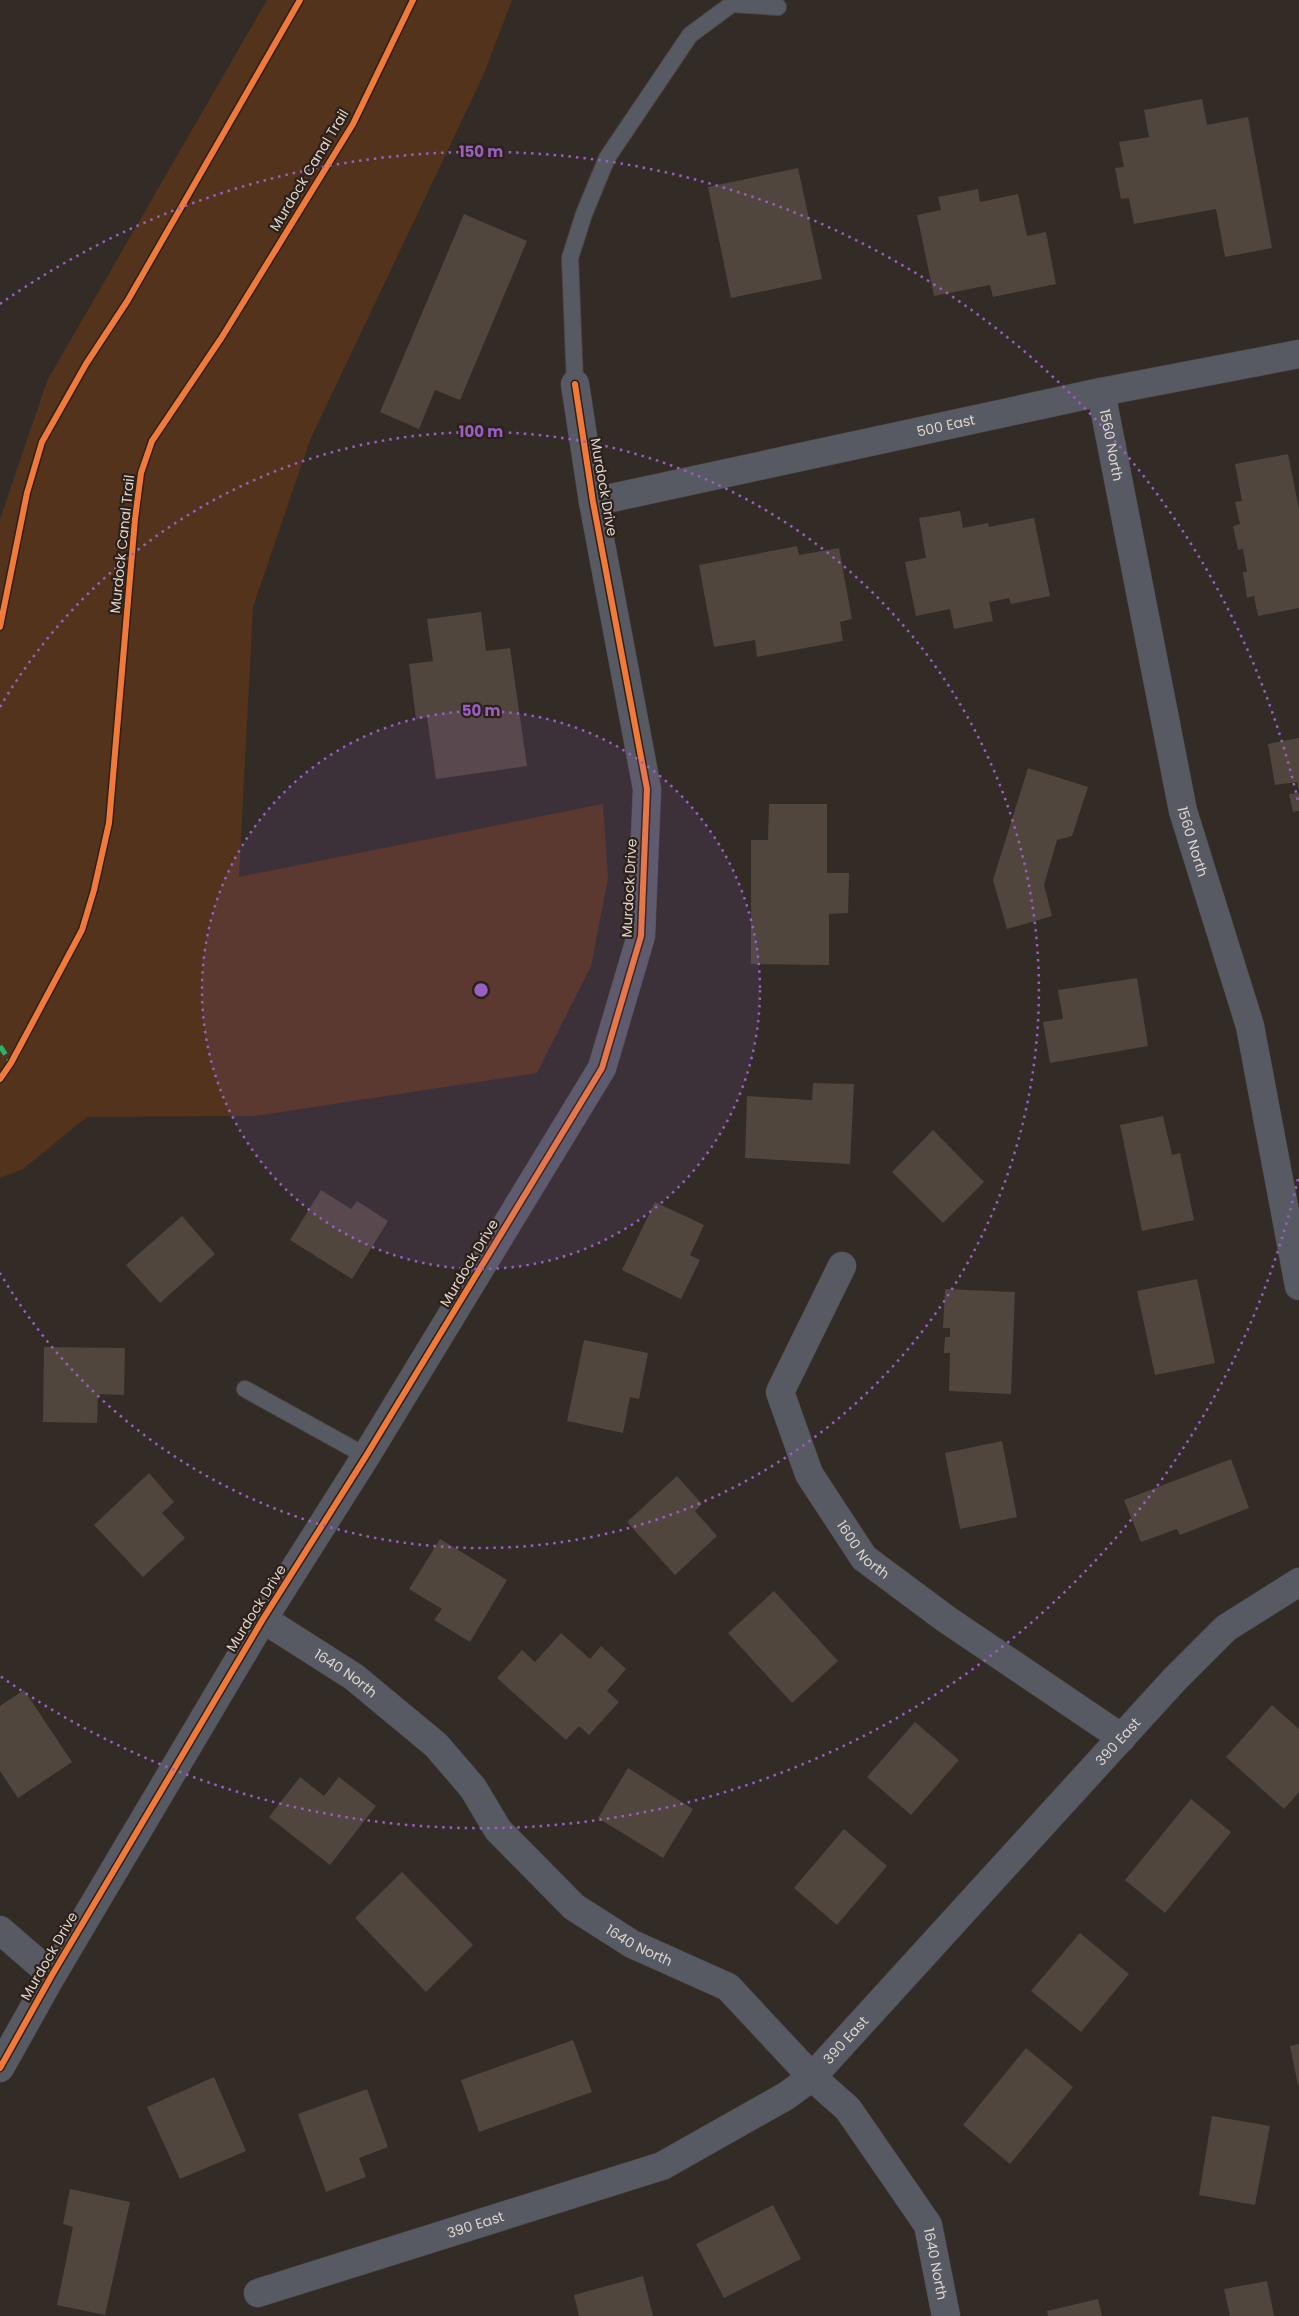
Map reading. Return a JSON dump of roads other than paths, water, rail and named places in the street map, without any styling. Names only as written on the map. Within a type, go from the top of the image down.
[{"type":"street","name":"500 East","points":[[593,502],[1101,392],[1299,354]]},
{"type":"street","name":"Murdock Drive","points":[[0,2068],[52,1975],[263,1619],[366,1456],[602,1068],[641,936],[647,789],[593,502],[575,384]]},
{"type":"street","name":"1560 North","points":[[1101,392],[1183,811],[1250,1026],[1299,1286]]},
{"type":"street","name":"1600 North","points":[[842,1266],[780,1392],[809,1474],[864,1558],[946,1619],[1122,1738]]},
{"type":"street","name":"390 East","points":[[258,2293],[662,2166],[786,2096],[812,2077],[1174,1680],[1226,1628],[1299,1582]]},
{"type":"street","name":"1640 North","points":[[263,1619],[354,1677],[436,1745],[472,1788],[498,1830],[574,1907],[632,1944],[728,1987],[812,2077],[848,2109],[928,2225],[946,2316]]},
{"type":"street","points":[[0,1930],[52,1975]]},
{"type":"lane","points":[[575,384],[570,258],[584,214],[607,158],[690,35],[732,4],[778,7]]},
{"type":"lane","points":[[245,1389],[366,1456]]}]
